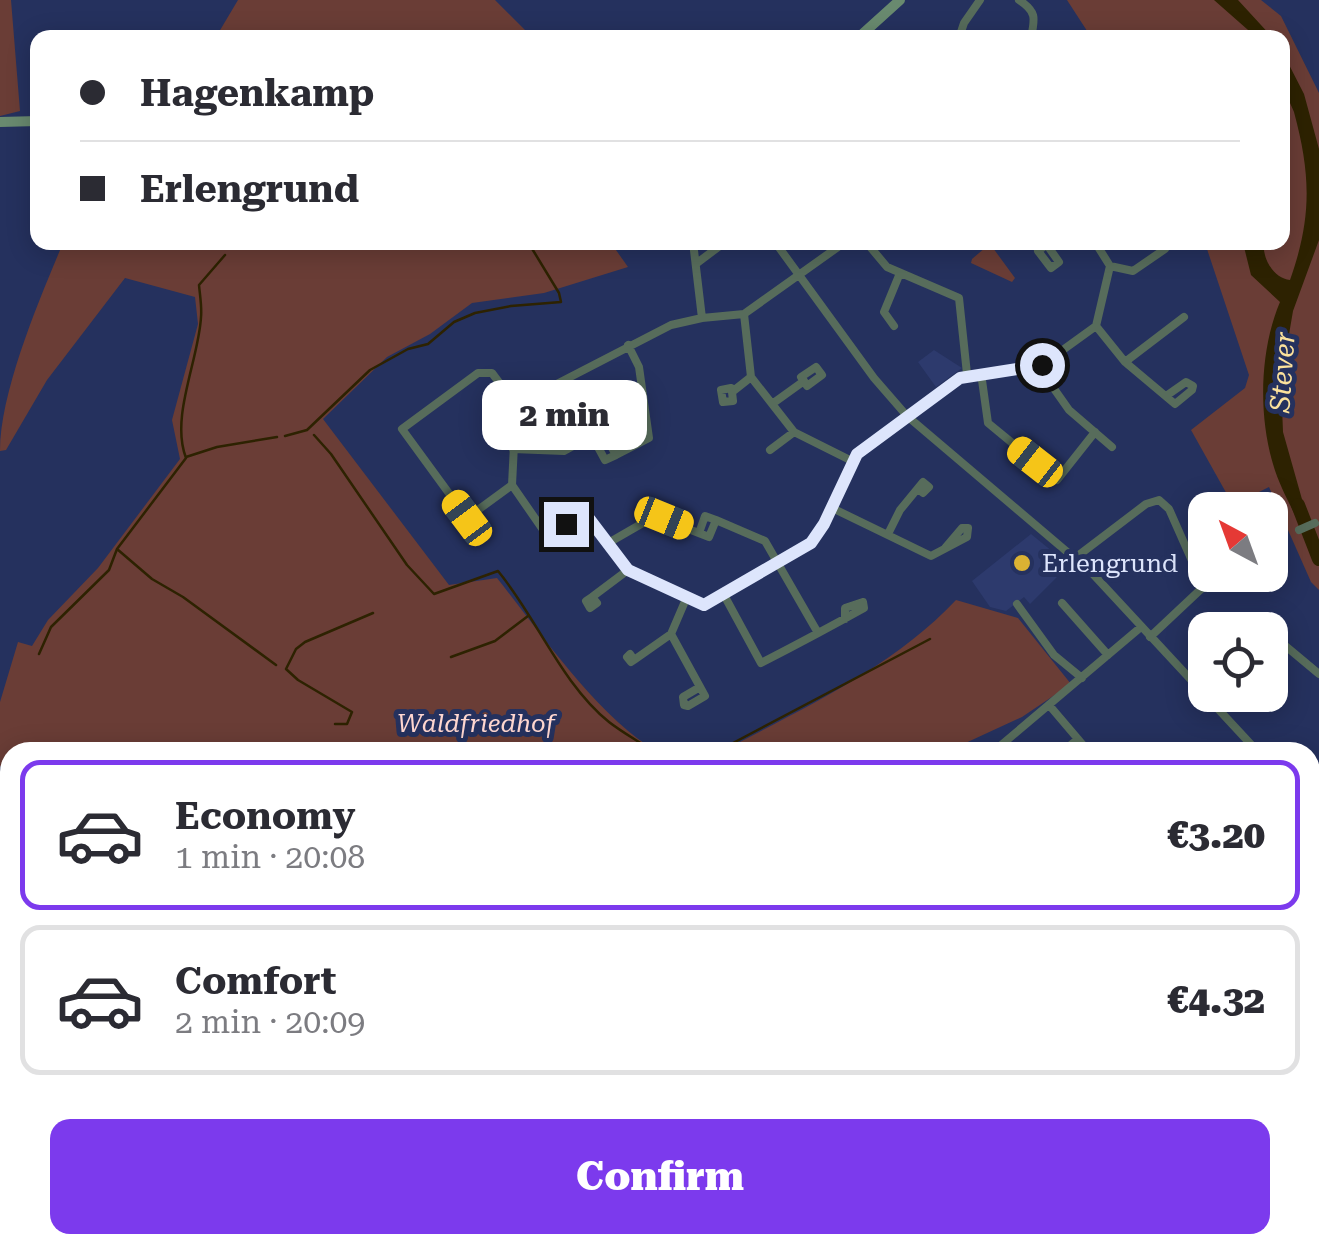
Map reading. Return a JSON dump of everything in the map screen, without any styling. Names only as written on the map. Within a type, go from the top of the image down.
[{"type":"main road","points":[[867,30],[900,0]]},
{"type":"main road","points":[[0,122],[30,122]]},
{"type":"street","points":[[962,30],[980,0]]},
{"type":"street","points":[[1019,0],[1036,16],[1033,30]]},
{"type":"street","points":[[695,250],[702,318]]},
{"type":"street","points":[[698,263],[715,250]]},
{"type":"street","points":[[781,250],[874,378],[907,416],[1075,558],[1249,742]]},
{"type":"street","points":[[516,405],[671,325],[744,314],[833,250]]},
{"type":"street","points":[[872,250],[883,264],[959,298],[967,374]]},
{"type":"street","points":[[1099,250],[1110,266],[1133,270],[1164,250]]},
{"type":"street","points":[[512,486],[467,518],[402,429],[478,373],[492,373],[516,405],[512,486],[556,548],[592,522],[628,570],[704,605],[814,540],[852,461],[907,416],[967,374],[1038,366],[1096,326],[1110,266]]},
{"type":"street","points":[[894,326],[884,312],[900,273]]},
{"type":"street","points":[[744,314],[752,377],[794,432],[852,461]]},
{"type":"street","points":[[1124,362],[1184,317]]},
{"type":"street","points":[[1096,326],[1124,362],[1166,396]]},
{"type":"street","points":[[513,450],[564,451],[602,430],[616,454],[649,438],[640,367],[628,344]]},
{"type":"street","points":[[1038,366],[1069,410],[1112,447]]},
{"type":"street","points":[[981,373],[988,423],[1057,480],[1095,432]]},
{"type":"street","points":[[732,392],[752,377]]},
{"type":"street","points":[[772,404],[804,381]]},
{"type":"street","points":[[770,450],[794,432]]},
{"type":"street","points":[[888,534],[900,510],[918,489]]},
{"type":"street","points":[[1075,558],[1146,504],[1159,500],[1169,510],[1188,552]]},
{"type":"street","points":[[832,508],[931,556],[945,548]]},
{"type":"street","points":[[610,542],[656,516],[709,537],[716,520],[765,541],[818,632]]},
{"type":"street","points":[[1299,530],[1317,523]]},
{"type":"street","points":[[592,597],[628,570]]},
{"type":"street","points":[[1150,636],[1200,592]]},
{"type":"street","points":[[724,595],[761,663],[845,619]]},
{"type":"street","points":[[634,660],[671,634],[686,599]]},
{"type":"street","points":[[1018,604],[1054,655],[1082,678]]},
{"type":"street","points":[[1062,604],[1108,656]]},
{"type":"street","points":[[1006,742],[1141,627]]},
{"type":"street","points":[[671,634],[700,688]]},
{"type":"street","points":[[1288,648],[1319,674]]},
{"type":"street","points":[[1049,706],[1081,742]]},
{"type":"street","points":[[1074,742],[1078,739]]},
{"type":"shaded area","points":[[934,350],[962,368],[936,387],[918,362]]},
{"type":"shaded area","points":[[1031,534],[1069,565],[1030,604],[1024,597],[1006,611],[990,607],[972,581]]},
{"type":"green space","points":[[0,0],[11,0],[20,111],[0,116]]},
{"type":"green space","points":[[238,0],[495,0],[525,30],[220,30]]},
{"type":"green space","points":[[1067,0],[1261,0],[1281,16],[1288,30],[1086,30]]},
{"type":"green space","points":[[1290,34],[1319,93],[1319,590],[1311,582],[1288,530],[1288,492],[1271,492],[1269,487],[1259,492],[1226,492],[1191,430],[1245,388],[1249,375],[1207,250],[1290,250]]},
{"type":"green space","name":"Waldfriedhof","points":[[60,250],[616,250],[628,267],[544,293],[472,303],[430,334],[387,357],[323,419],[449,585],[497,578],[593,697],[642,742],[0,742],[0,702],[18,642],[32,646],[48,620],[98,568],[180,459],[172,420],[198,324],[195,297],[125,278],[47,380],[6,450],[0,451],[7,401],[33,317]]},
{"type":"green space","points":[[982,250],[994,250],[1015,278],[1012,282],[971,263]]},
{"type":"green space","points":[[956,600],[1018,618],[1071,684],[1022,717],[968,742],[740,742],[875,667],[931,625]]},
{"type":"water","points":[[1214,0],[1238,0],[1266,30],[1248,30]]},
{"type":"water","points":[[1290,67],[1304,94],[1319,149],[1319,240],[1293,311],[1281,381],[1283,432],[1307,517],[1298,521],[1288,492],[1284,492],[1275,472],[1263,403],[1268,340],[1280,302],[1251,275],[1245,250],[1265,250],[1270,267],[1290,280],[1305,216],[1304,156],[1290,103]]},
{"type":"waterway","points":[[285,436],[307,430],[370,370],[408,349],[428,344],[454,322],[511,306],[561,302],[533,250]]},
{"type":"waterway","points":[[39,654],[51,627],[109,570],[117,549],[186,458],[181,425],[199,333],[199,285],[225,255]]},
{"type":"waterway","points":[[314,435],[407,565],[434,594],[498,571],[577,689],[614,726],[639,742]]},
{"type":"waterway","points":[[186,457],[217,447],[277,437]]},
{"type":"waterway","name":"Stever","points":[[1298,505],[1319,559]]},
{"type":"waterway","points":[[117,549],[152,579],[276,665]]},
{"type":"waterway","points":[[335,724],[347,724],[352,712],[286,669],[296,649],[305,642],[373,613]]},
{"type":"waterway","points":[[451,657],[495,641],[528,616]]},
{"type":"waterway","points":[[735,742],[930,639]]},
{"type":"place","name":"Erlengrund","points":[[1022,563]]},
{"type":"route","points":[[566,524],[584,512],[628,570],[704,605],[811,543],[857,454],[960,378],[1042,365]]}]
